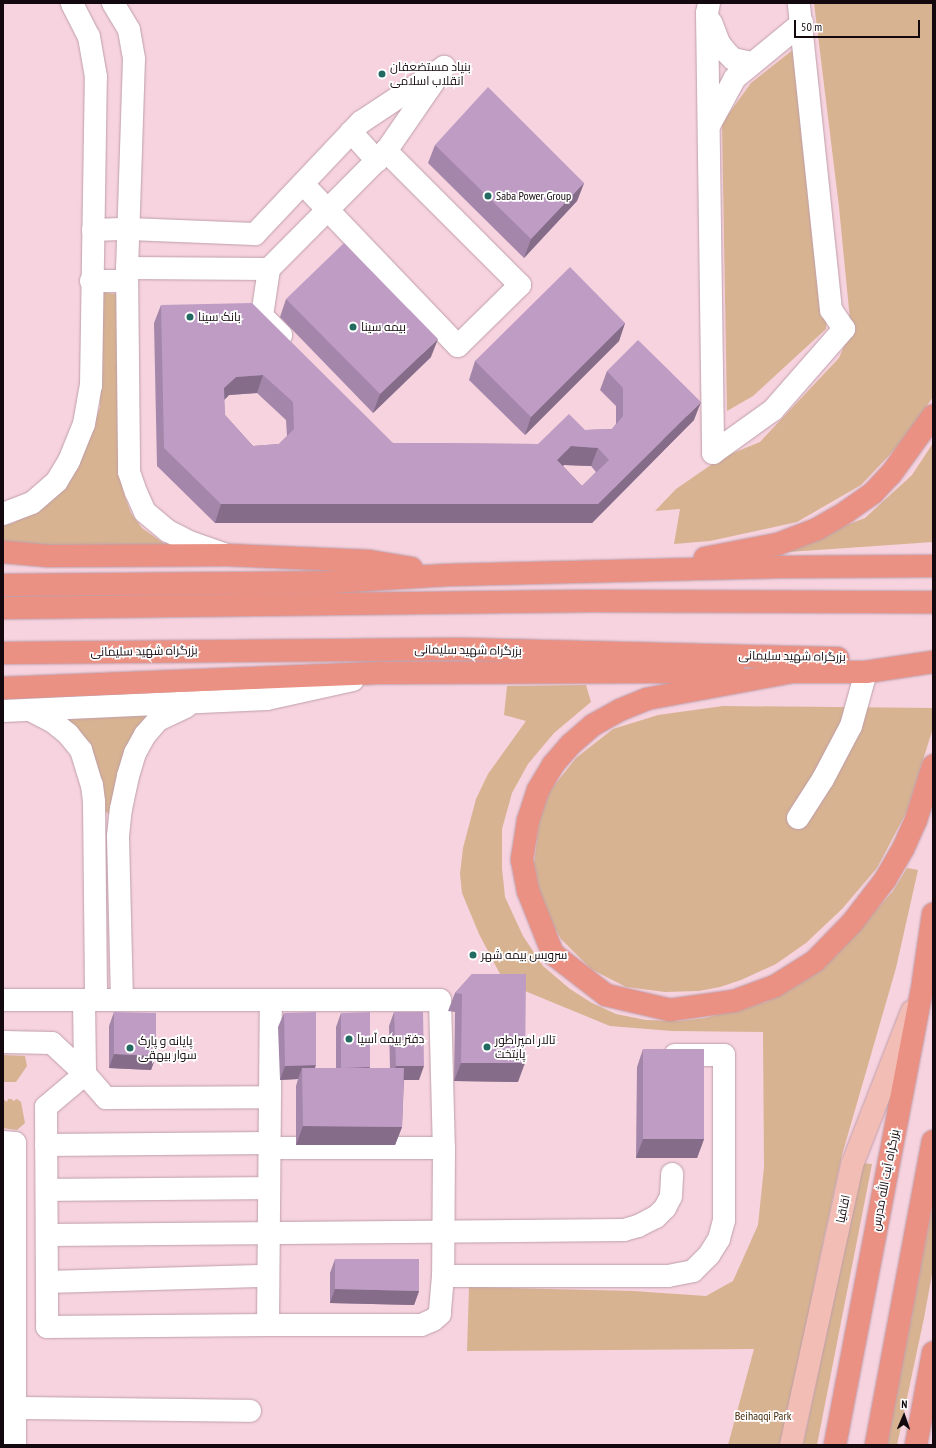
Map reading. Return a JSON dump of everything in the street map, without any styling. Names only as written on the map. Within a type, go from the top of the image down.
[{"type":"highway","points":[[645,570],[778,544],[817,529],[846,512],[872,492],[891,474],[933,416]]},
{"type":"highway","points":[[3,552],[49,556],[227,555],[369,562],[448,575]]},
{"type":"highway","points":[[3,585],[51,583],[330,582],[448,575],[645,570],[933,566]]},
{"type":"highway","points":[[3,579],[51,583]]},
{"type":"highway","points":[[3,608],[591,601],[933,602]]},
{"type":"highway","name":"بزرگراه شهید سلیمانی","points":[[3,653],[460,649],[933,661]]},
{"type":"highway","points":[[3,688],[384,673],[866,672],[933,661]]},
{"type":"highway","points":[[792,672],[647,699],[620,710],[593,725],[571,744],[554,765],[538,790],[528,821],[522,860],[528,891],[553,954],[606,995],[670,1010],[734,1001],[775,986],[815,961],[852,923],[885,880],[903,849],[916,820],[933,766]]},
{"type":"highway","name":"بزرگراه آیت الله مدرس","points":[[834,1445],[923,982],[933,914]]},
{"type":"highway","points":[[876,1445],[933,1141]]},
{"type":"highway","points":[[916,1445],[933,1353]]},
{"type":"highway","points":[[921,1422],[933,1379]]},
{"type":"main road","name":"اقاقیا","points":[[791,1445],[852,1165],[923,982]]},
{"type":"lane","points":[[3,514],[32,502],[57,481],[70,461],[84,424],[90,386],[96,77],[89,37],[72,3]]},
{"type":"lane","points":[[113,3],[129,30]]},
{"type":"lane","points":[[126,3],[134,59],[127,275],[129,472],[145,512],[168,531],[192,543],[227,555]]},
{"type":"lane","points":[[708,8],[719,43],[726,52],[733,58],[752,63]]},
{"type":"lane","points":[[708,8],[713,453],[773,410],[844,329],[831,310],[800,13]]},
{"type":"lane","points":[[709,125],[735,78],[752,63],[800,13]]},
{"type":"lane","points":[[93,230],[128,229],[255,234],[361,122],[444,67],[382,156],[269,269],[262,316],[295,350]]},
{"type":"lane","points":[[303,184],[458,346],[520,285],[382,156],[351,132]]},
{"type":"lane","points":[[91,281],[127,275],[269,269]]},
{"type":"lane","points":[[798,818],[823,779],[851,726],[866,672]]},
{"type":"lane","points":[[3,711],[267,699],[384,673]]},
{"type":"lane","points":[[122,1000],[118,836],[121,808],[128,776],[135,753],[145,735],[158,720],[198,702]]},
{"type":"lane","points":[[3,1000],[90,1000],[122,1000],[271,1000],[440,1000],[444,1148],[444,1232],[440,1314],[421,1325],[47,1327],[46,1108],[85,1074],[90,1000],[94,802],[92,785],[81,750],[68,734],[52,721],[29,710]]},
{"type":"lane","points":[[268,1325],[271,1000]]},
{"type":"lane","points":[[3,1042],[52,1043],[85,1074],[106,1098],[270,1097]]},
{"type":"lane","points":[[443,1276],[668,1276],[693,1271],[709,1255],[719,1239],[724,1220],[724,1055],[658,1054]]},
{"type":"lane","points":[[3,1142],[15,1143],[9,1162],[9,1370],[14,1408],[15,1445]]},
{"type":"lane","points":[[46,1145],[444,1148]]},
{"type":"lane","points":[[47,1235],[624,1230],[638,1226],[656,1217],[664,1208],[671,1196],[672,1174]]},
{"type":"lane","points":[[47,1190],[269,1188]]},
{"type":"lane","points":[[47,1282],[268,1276]]},
{"type":"lane","points":[[14,1408],[250,1411]]},
{"type":"green space","points":[[814,3],[933,3],[933,397],[899,445],[861,485],[797,522],[710,541],[674,544],[680,509],[655,511],[676,489],[721,458],[760,442],[839,358],[851,330],[839,207]]},
{"type":"green space","points":[[794,49],[827,314],[826,329],[753,396],[727,411],[722,123],[751,83]]},
{"type":"green space","points":[[97,292],[117,294],[119,468],[123,491],[131,513],[142,528],[166,545],[3,544],[3,526],[13,523],[40,508],[83,454],[100,407]]},
{"type":"green space","points":[[933,443],[933,542],[774,553],[865,518],[912,475]]},
{"type":"green space","name":"Beihaqqi Park","points":[[586,685],[591,702],[554,733],[528,764],[512,793],[502,829],[502,868],[505,897],[523,936],[543,966],[570,989],[592,1003],[616,1014],[646,1020],[679,1021],[705,1018],[766,1002],[799,983],[842,948],[893,891],[907,868],[918,870],[896,968],[842,1155],[818,1266],[784,1445],[728,1445],[754,1349],[467,1351],[469,1287],[633,1291],[706,1296],[733,1281],[758,1225],[764,1167],[763,1032],[672,1031],[610,1026],[520,989],[500,974],[479,934],[462,893],[460,874],[463,848],[476,799],[488,774],[526,721],[504,715],[507,686]]},
{"type":"green space","points":[[723,706],[933,708],[933,728],[907,811],[877,868],[842,909],[806,943],[776,964],[741,980],[720,987],[699,991],[665,992],[626,987],[591,969],[561,939],[543,907],[534,864],[539,821],[549,792],[576,758],[613,729],[658,715]]},
{"type":"green space","points":[[159,711],[110,815],[105,811],[50,713]]},
{"type":"green space","points":[[3,1055],[25,1056],[27,1066],[16,1082],[3,1082]]},
{"type":"green space","points":[[3,1099],[7,1102],[8,1099],[12,1099],[13,1101],[17,1099],[21,1102],[25,1123],[17,1130],[3,1128]]},
{"type":"green space","points":[[862,1163],[872,1164],[817,1445],[803,1445]]},
{"type":"green space","points":[[933,1203],[933,1269],[924,1318],[897,1445],[887,1445]]},
{"type":"building","points":[[488,87],[584,183],[531,239],[435,145]]},
{"type":"building","points":[[344,243],[438,339],[380,394],[286,299]]},
{"type":"building","points":[[570,267],[625,323],[531,417],[475,361]]},
{"type":"building","points":[[252,303],[393,443],[538,444],[569,414],[585,430],[612,429],[623,416],[623,388],[607,371],[638,340],[701,402],[598,504],[221,504],[164,448],[161,305]],"holes":[[[263,375],[293,402],[294,429],[279,444],[253,446],[225,415],[224,388],[236,377]],[[571,446],[598,448],[609,460],[582,486],[557,460]]]},
{"type":"building","name":"تالار امپراطور پایتخت","points":[[472,974],[526,974],[525,1063],[461,1063],[462,994],[455,993]]},
{"type":"building","points":[[114,1012],[156,1013],[156,1056],[114,1054]]},
{"type":"building","points":[[316,1012],[316,1065],[285,1066],[284,1013]]},
{"type":"building","points":[[370,1012],[370,1067],[341,1068],[341,1013]]},
{"type":"building","points":[[394,1012],[423,1012],[424,1066],[396,1066]]},
{"type":"building","points":[[643,1049],[704,1049],[704,1139],[643,1139]]},
{"type":"building","points":[[302,1068],[404,1068],[402,1127],[303,1126]]},
{"type":"building","points":[[335,1259],[419,1259],[419,1291],[335,1289]]},
{"type":"place","name":"بنیاد مستضعفان انقلاب اسلامی","points":[[382,74]]},
{"type":"place","name":"Saba Power Group","points":[[488,196]]},
{"type":"place","name":"بانک سینا","points":[[190,317]]},
{"type":"place","name":"بیمه سینا","points":[[353,327]]},
{"type":"place","name":"سرویس بیمه شهر","points":[[473,955]]},
{"type":"place","name":"دفتر بیمه آسیا","points":[[349,1039]]},
{"type":"place","name":"تالار امپراطور پایتخت","points":[[487,1047]]},
{"type":"place","name":"پایانه و پارک سوار بیهقی","points":[[130,1048]]}]
